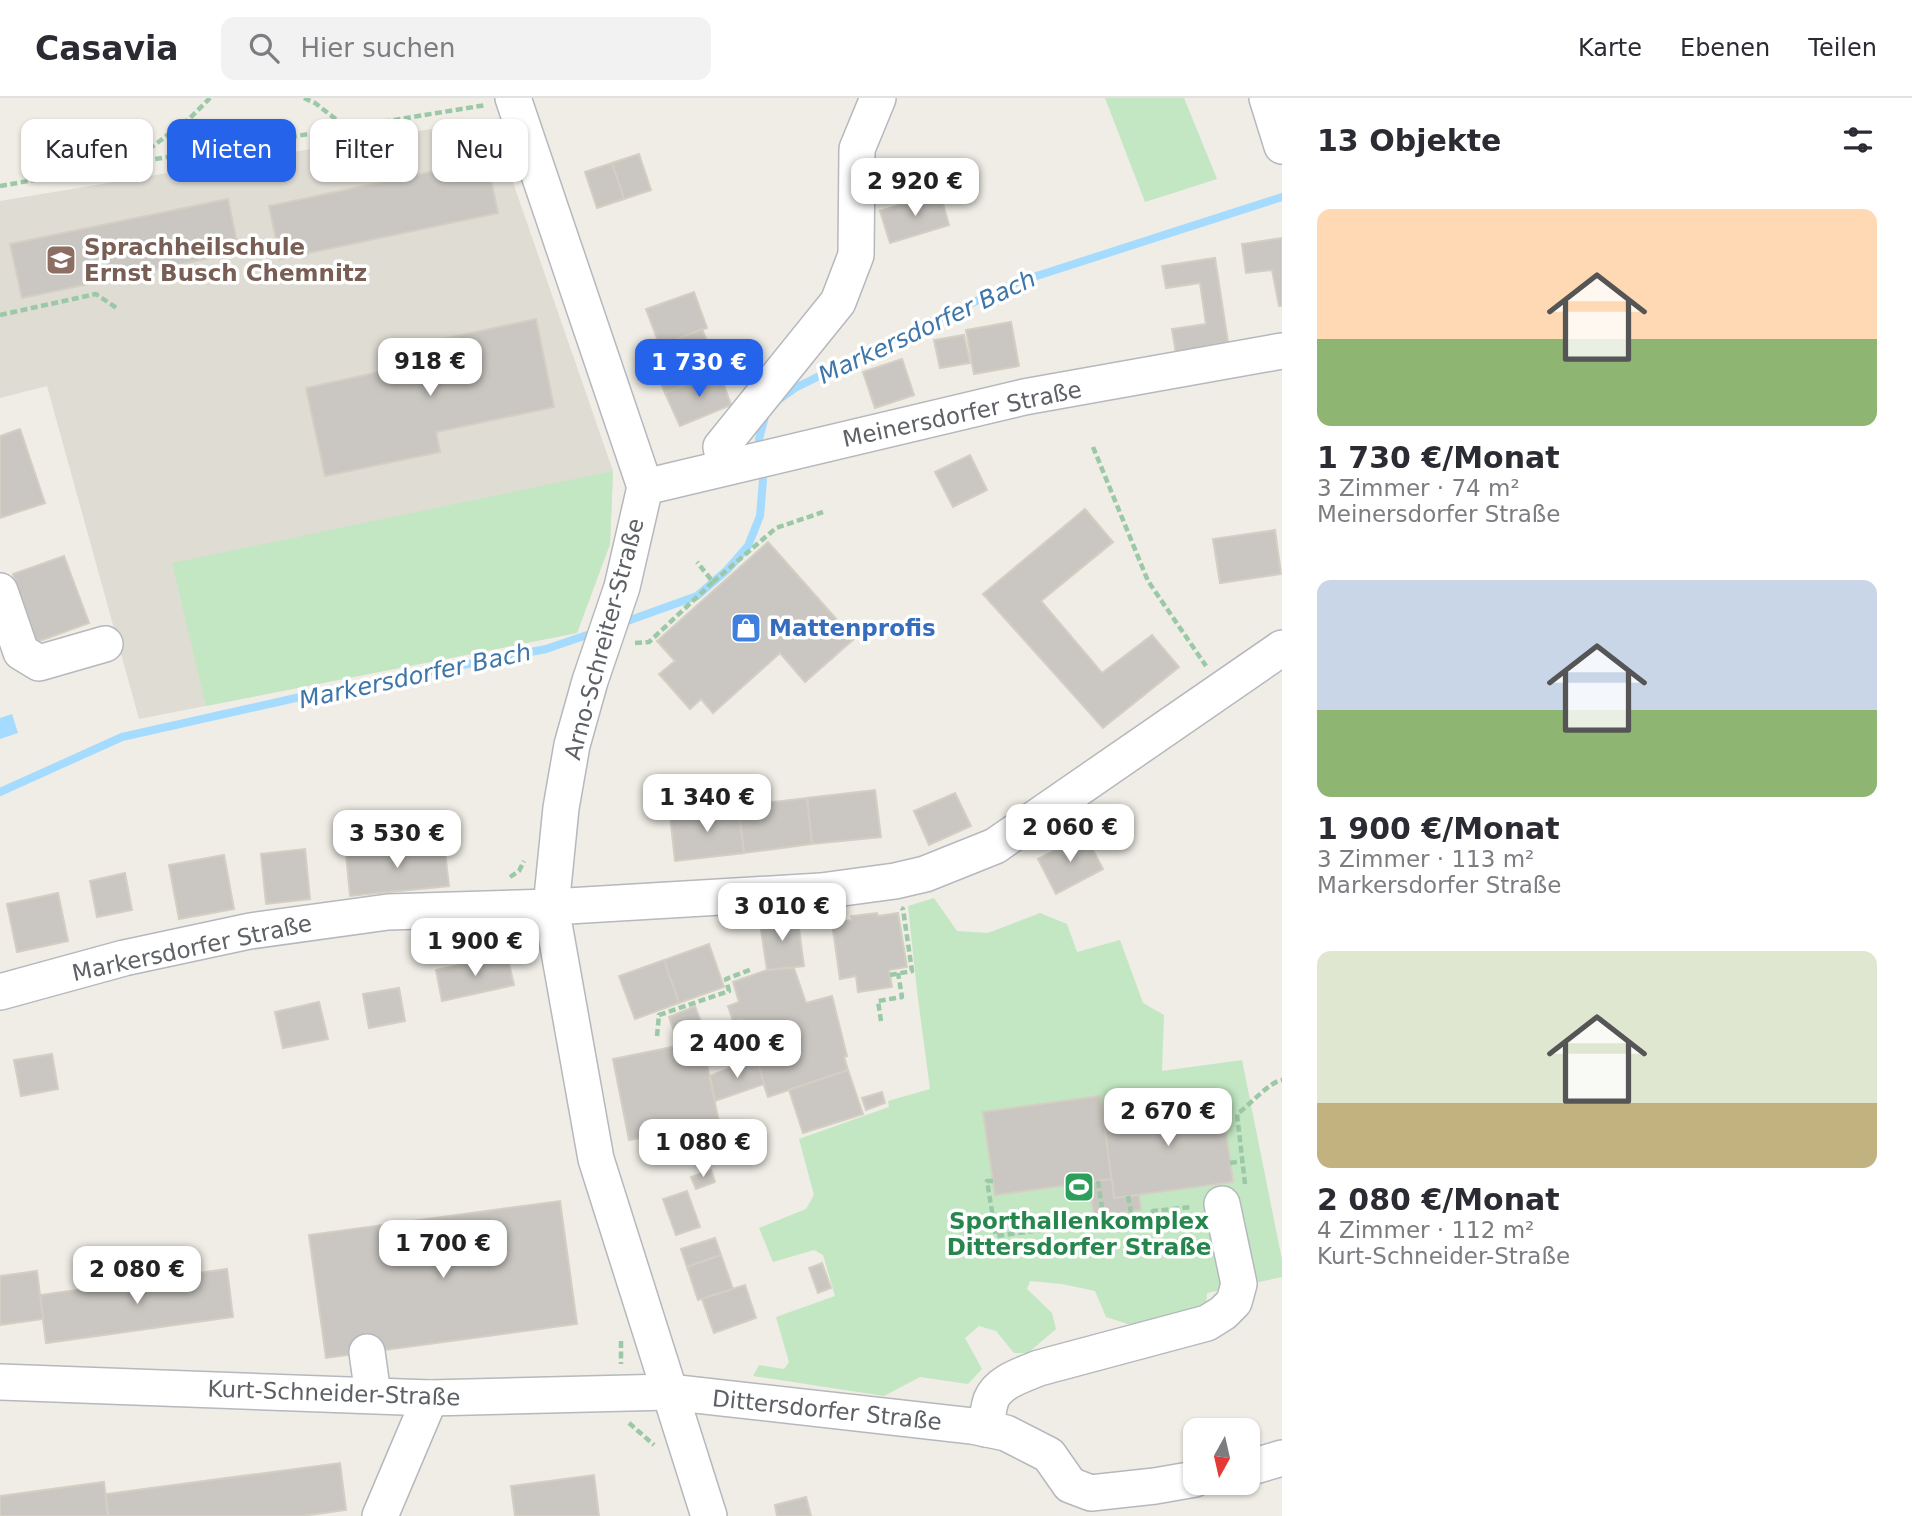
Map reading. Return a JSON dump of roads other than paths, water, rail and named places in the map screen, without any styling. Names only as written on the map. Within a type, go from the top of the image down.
[{"type":"street","points":[[725,467],[721,447],[838,302],[856,255],[857,149],[878,98]]},
{"type":"street","points":[[1267,98],[1282,146]]},
{"type":"street","name":"Arno-Schreiter-Straße","points":[[513,99],[645,487],[622,587],[590,681],[572,745],[561,808],[551,907]]},
{"type":"street","name":"Meinersdorfer Straße","points":[[645,487],[1024,397],[1282,351]]},
{"type":"street","points":[[0,591],[21,652],[39,663],[105,644]]},
{"type":"street","name":"Markersdorfer Straße","points":[[0,992],[124,958],[250,931],[388,912],[551,907],[821,891],[925,874],[995,846],[1282,648]]},
{"type":"street","name":"Dittersdorfer Straße","points":[[551,907],[596,1159],[709,1516]]},
{"type":"street","points":[[986,1429],[990,1402],[996,1391],[1016,1377],[1039,1368],[1207,1323],[1223,1313],[1234,1302],[1239,1283],[1222,1204]]},
{"type":"street","points":[[367,1352],[373,1395]]},
{"type":"street","name":"Kurt-Schneider-Straße","points":[[0,1382],[430,1398],[668,1392]]},
{"type":"street","name":"Dittersdorfer Straße","points":[[668,1392],[1006,1433],[1049,1455],[1070,1485],[1091,1493],[1183,1481]]},
{"type":"street","points":[[380,1516],[430,1398]]},
{"type":"street","points":[[1260,1464],[1282,1458]]},
{"type":"water","points":[[12,714],[18,733],[0,739],[0,718]]},
{"type":"waterway","name":"Markersdorfer Bach","points":[[777,401],[795,388],[1018,282],[1282,197]]},
{"type":"waterway","name":"Markersdorfer Bach","points":[[759,439],[766,413]]},
{"type":"waterway","name":"Markersdorfer Bach","points":[[622,623],[697,596],[727,570],[748,546],[760,516],[763,480]]},
{"type":"waterway","name":"Markersdorfer Bach","points":[[0,792],[122,737],[309,695],[546,649],[596,632]]},
{"type":"place","name":"Sprachheilschule Ernst Busch Chemnitz","points":[[61,260]]},
{"type":"place","name":"Mattenprofis","points":[[746,628]]},
{"type":"place","name":"Sporthallenkomplex Dittersdorfer Straße","points":[[1079,1187]]}]
